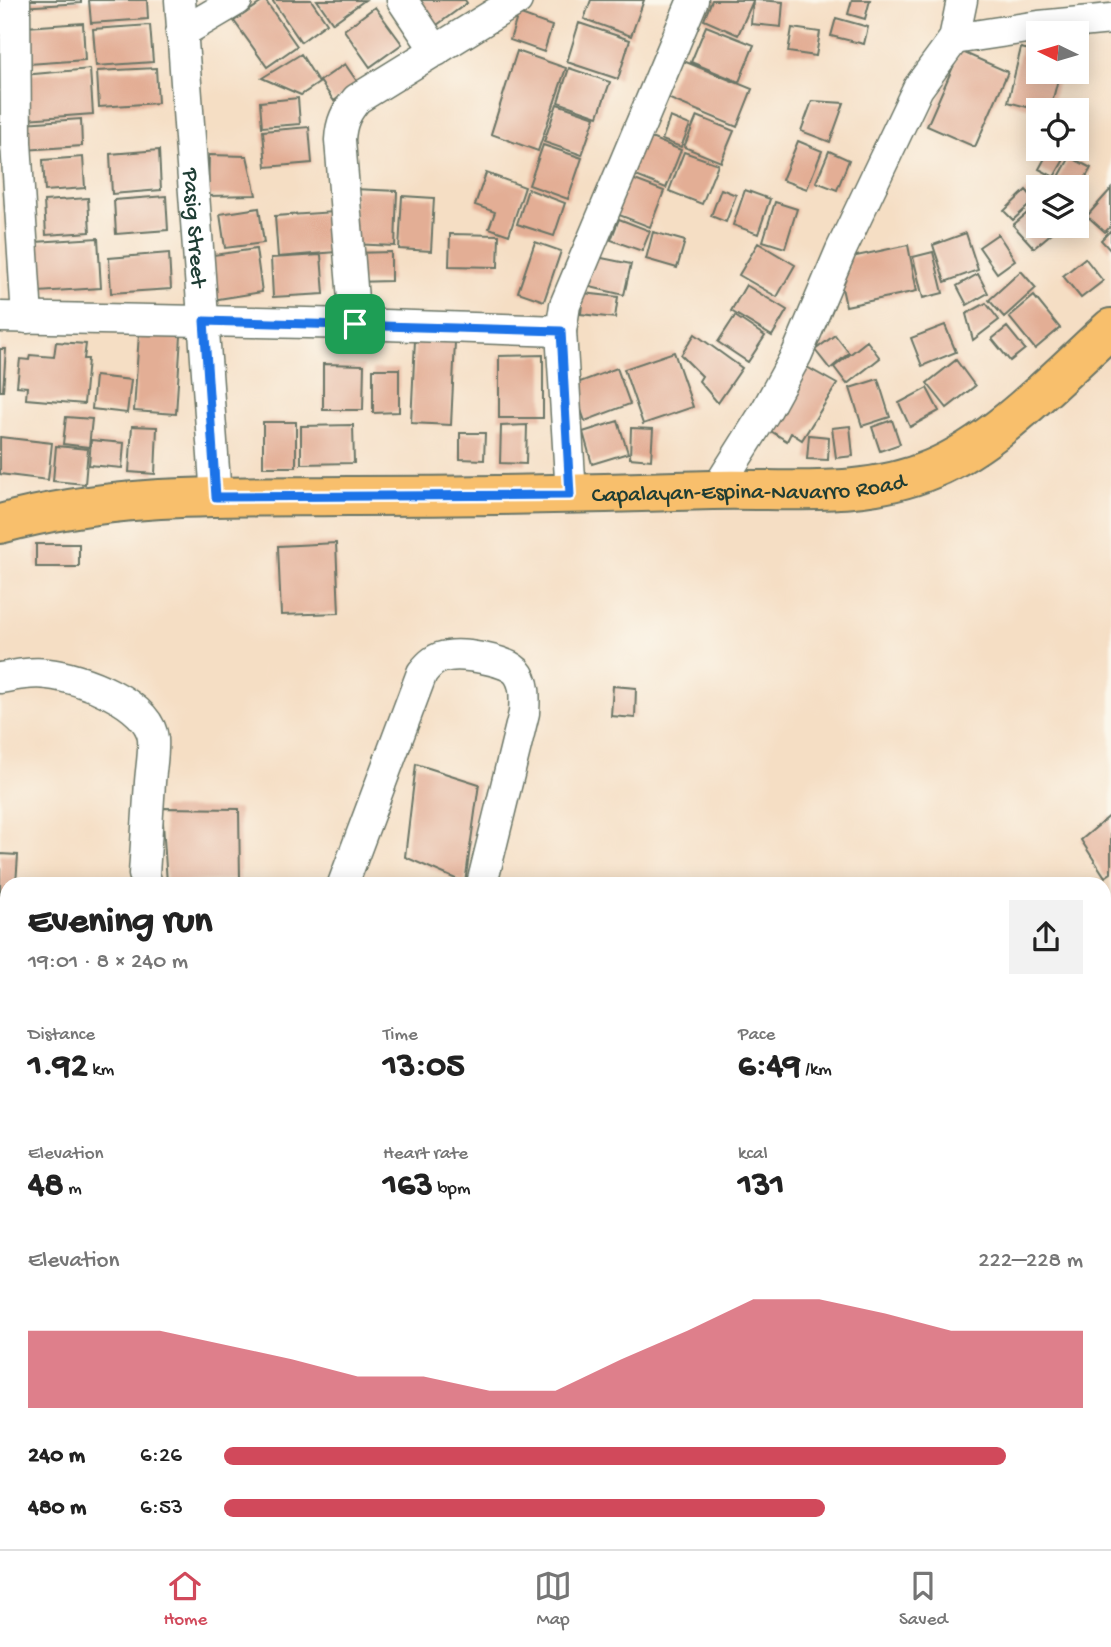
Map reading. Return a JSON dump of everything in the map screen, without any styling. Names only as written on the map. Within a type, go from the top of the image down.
[{"type":"main road","name":"Capalayan-Espina-Navarro Road","points":[[0,524],[44,513],[149,498],[570,495],[879,486],[935,468],[996,430],[1111,328]]},
{"type":"street","points":[[15,0],[8,142],[14,318],[355,324],[561,331]]},
{"type":"street","name":"Pasig Street","points":[[180,0],[216,497]]},
{"type":"street","points":[[181,33],[237,0]]},
{"type":"street","points":[[402,0],[436,51]]},
{"type":"street","points":[[355,324],[341,126],[346,111],[357,99],[517,0]]},
{"type":"street","points":[[570,495],[561,331],[565,305],[693,0]]},
{"type":"street","points":[[716,490],[767,409],[797,354],[841,250],[918,88],[954,39],[962,0]]},
{"type":"street","points":[[954,39],[1039,26],[1111,19]]},
{"type":"street","points":[[346,877],[422,673],[430,662],[446,656],[461,655],[507,664],[517,672],[523,683],[525,698],[524,712],[484,877]]},
{"type":"street","points":[[0,678],[20,674],[72,678],[93,685],[141,714],[153,736],[145,877]]},
{"type":"building","points":[[21,0],[81,0],[81,3],[21,7]]},
{"type":"building","points":[[89,0],[147,0],[148,19],[91,23]]},
{"type":"building","points":[[265,0],[297,46],[267,67],[234,21]]},
{"type":"building","points":[[272,0],[311,0],[327,23],[301,42]]},
{"type":"building","points":[[317,0],[365,0],[333,23]]},
{"type":"building","points":[[409,0],[465,0],[467,3],[430,30]]},
{"type":"building","points":[[591,0],[644,0],[631,36],[584,19]]},
{"type":"building","points":[[712,0],[758,0],[783,2],[781,27],[751,24],[753,1],[738,35],[704,20]]},
{"type":"building","points":[[852,0],[870,0],[865,19],[848,14]]},
{"type":"building","points":[[375,7],[402,44],[370,67],[344,30]]},
{"type":"building","points":[[518,14],[552,26],[544,52],[510,40]]},
{"type":"building","points":[[836,18],[868,27],[864,44],[831,36]]},
{"type":"building","points":[[83,23],[85,60],[29,64],[26,27]]},
{"type":"building","points":[[579,23],[630,40],[618,79],[567,62]]},
{"type":"building","points":[[150,25],[153,62],[96,66],[93,29]]},
{"type":"building","points":[[706,26],[754,45],[739,82],[691,62]]},
{"type":"building","points":[[792,28],[820,32],[816,56],[788,52]]},
{"type":"building","points":[[1021,48],[1026,49],[1026,84],[1057,84],[1053,98],[1026,98],[1026,107],[1008,102]]},
{"type":"building","points":[[517,51],[566,68],[538,151],[491,134]]},
{"type":"building","points":[[960,51],[1008,72],[975,147],[927,126]]},
{"type":"building","points":[[301,54],[319,83],[301,95],[262,78]]},
{"type":"building","points":[[681,60],[752,89],[737,127],[665,97]]},
{"type":"building","points":[[345,64],[358,83],[334,101],[320,81]]},
{"type":"building","points":[[156,68],[158,103],[99,107],[97,71]]},
{"type":"building","points":[[569,68],[610,82],[598,116],[558,102]]},
{"type":"building","points":[[90,69],[93,114],[26,119],[23,75]]},
{"type":"building","points":[[298,98],[300,124],[262,127],[260,102]]},
{"type":"building","points":[[812,101],[844,103],[830,142],[801,131]]},
{"type":"building","points":[[557,104],[595,117],[582,155],[544,142]]},
{"type":"building","points":[[697,116],[734,131],[721,162],[684,147]]},
{"type":"building","points":[[670,117],[690,125],[681,147],[662,140]]},
{"type":"building","points":[[81,119],[82,146],[24,150],[23,123]]},
{"type":"building","points":[[309,127],[312,163],[266,167],[263,131]]},
{"type":"building","points":[[641,134],[681,150],[666,188],[626,172]]},
{"type":"building","points":[[798,141],[822,151],[807,189],[782,180]]},
{"type":"building","points":[[543,145],[582,158],[568,199],[529,185]]},
{"type":"building","points":[[159,150],[161,190],[112,194],[110,154]]},
{"type":"building","points":[[829,151],[849,160],[837,190],[816,182]]},
{"type":"building","points":[[684,152],[718,164],[702,204],[669,191]]},
{"type":"building","points":[[209,155],[247,156],[256,195],[208,196]]},
{"type":"building","points":[[83,157],[85,188],[45,191],[43,160]]},
{"type":"building","points":[[1043,161],[1063,161],[1055,175],[1039,169]]},
{"type":"building","points":[[1068,161],[1078,161],[1091,168],[1087,175],[1060,175]]},
{"type":"building","points":[[486,173],[525,187],[509,235],[489,228],[495,212],[475,205]]},
{"type":"building","points":[[627,177],[664,191],[650,227],[614,213]]},
{"type":"building","points":[[354,189],[397,191],[395,246],[352,244]]},
{"type":"building","points":[[528,189],[565,203],[554,236],[517,224]]},
{"type":"building","points":[[721,189],[736,195],[726,222],[711,216]]},
{"type":"building","points":[[1111,189],[1111,226],[1105,232],[1089,218],[1089,214]]},
{"type":"building","points":[[745,190],[770,199],[758,234],[733,225]]},
{"type":"building","points":[[1026,190],[1026,208],[1013,220],[1004,211]]},
{"type":"building","points":[[166,196],[168,230],[116,234],[114,200]]},
{"type":"building","points":[[402,196],[434,198],[431,251],[399,249]]},
{"type":"building","points":[[88,198],[90,232],[46,235],[44,201]]},
{"type":"building","points":[[775,202],[797,209],[785,248],[763,241]]},
{"type":"building","points":[[259,208],[264,243],[225,248],[220,214]]},
{"type":"building","points":[[334,212],[336,252],[278,257],[275,216]]},
{"type":"building","points":[[1026,214],[1026,238],[1046,238],[1034,248],[1013,225]]},
{"type":"building","points":[[619,219],[650,231],[642,251],[611,240]]},
{"type":"building","points":[[1111,230],[1111,251],[1101,240]]},
{"type":"building","points":[[653,232],[685,241],[677,268],[646,259]]},
{"type":"building","points":[[966,233],[978,270],[945,282],[933,245]]},
{"type":"building","points":[[450,234],[499,235],[498,267],[449,266]]},
{"type":"building","points":[[998,234],[1015,260],[997,273],[979,247]]},
{"type":"building","points":[[98,238],[101,288],[38,292],[35,242]]},
{"type":"building","points":[[535,242],[561,251],[544,301],[518,292]]},
{"type":"building","points":[[758,243],[795,265],[777,297],[739,275]]},
{"type":"building","points":[[908,245],[917,291],[846,306],[839,274],[849,271],[847,258]]},
{"type":"building","points":[[256,249],[262,292],[212,300],[206,256]]},
{"type":"building","points":[[391,252],[391,281],[353,282],[353,253]]},
{"type":"building","points":[[933,252],[943,293],[923,298],[913,257]]},
{"type":"building","points":[[169,253],[171,289],[111,293],[109,258]]},
{"type":"building","points":[[321,255],[324,294],[273,297],[271,258]]},
{"type":"building","points":[[592,256],[631,264],[624,295],[586,286]]},
{"type":"building","points":[[1085,258],[1103,281],[1081,298],[1063,276]]},
{"type":"building","points":[[1021,271],[1036,288],[1004,317],[989,300]]},
{"type":"building","points":[[978,274],[988,293],[967,305],[957,286]]},
{"type":"building","points":[[746,285],[787,310],[772,336],[731,311]]},
{"type":"building","points":[[583,293],[618,297],[615,318],[581,314]]},
{"type":"building","points":[[1034,296],[1060,328],[1035,349],[1009,317]]},
{"type":"building","points":[[986,303],[999,320],[973,340],[966,314]]},
{"type":"building","points":[[735,316],[765,336],[748,362],[718,342]]},
{"type":"building","points":[[945,325],[956,352],[922,366],[911,338]]},
{"type":"building","points":[[1007,327],[1025,349],[1010,361],[992,339]]},
{"type":"building","points":[[139,333],[181,336],[176,414],[134,411]]},
{"type":"building","points":[[695,334],[742,368],[718,403],[699,381],[702,376],[681,355]]},
{"type":"building","points":[[835,335],[849,353],[830,369],[815,350]]},
{"type":"building","points":[[415,340],[455,342],[451,425],[411,423]]},
{"type":"building","points":[[867,341],[880,358],[847,384],[834,367]]},
{"type":"building","points":[[56,342],[86,344],[84,359],[88,359],[84,404],[26,399],[27,387],[17,386],[20,359],[29,360],[30,355],[54,357]]},
{"type":"building","points":[[0,349],[6,349],[3,391],[0,391]]},
{"type":"building","points":[[674,352],[693,407],[643,424],[624,369]]},
{"type":"building","points":[[543,355],[543,418],[499,418],[499,356]]},
{"type":"building","points":[[956,360],[975,386],[947,408],[927,383]]},
{"type":"building","points":[[323,364],[364,365],[363,410],[323,410]]},
{"type":"building","points":[[805,366],[837,384],[802,440],[791,433],[787,441],[769,430]]},
{"type":"building","points":[[617,368],[630,404],[585,421],[572,385]]},
{"type":"building","points":[[373,369],[399,369],[399,412],[373,413]]},
{"type":"building","points":[[95,376],[131,380],[127,413],[92,409]]},
{"type":"building","points":[[878,379],[890,417],[862,426],[850,388]]},
{"type":"building","points":[[927,388],[939,411],[910,427],[899,403]]},
{"type":"building","points":[[66,417],[92,419],[89,447],[63,444]]},
{"type":"building","points":[[892,420],[900,444],[880,451],[872,427]]},
{"type":"building","points":[[618,421],[628,453],[592,464],[583,432]]},
{"type":"building","points":[[263,422],[296,422],[296,467],[263,467]]},
{"type":"building","points":[[353,425],[354,463],[301,464],[301,426]]},
{"type":"building","points":[[527,425],[526,464],[500,463],[501,426]]},
{"type":"building","points":[[132,426],[157,427],[155,474],[129,472]]},
{"type":"building","points":[[850,426],[853,456],[836,458],[832,428]]},
{"type":"building","points":[[631,428],[653,429],[651,460],[630,458]]},
{"type":"building","points":[[460,433],[485,433],[484,460],[460,459]]},
{"type":"building","points":[[809,435],[829,437],[828,460],[807,459]]},
{"type":"building","points":[[0,437],[52,443],[48,480],[0,474]]},
{"type":"building","points":[[91,440],[124,443],[122,468],[89,465]]},
{"type":"building","points":[[56,446],[88,449],[85,484],[53,481]]},
{"type":"building","points":[[336,543],[339,613],[281,615],[278,546]]},
{"type":"building","points":[[36,544],[79,544],[79,567],[36,567]]},
{"type":"building","points":[[613,686],[636,688],[635,718],[611,716]]},
{"type":"building","points":[[416,764],[479,784],[466,877],[451,877],[405,857]]},
{"type":"building","points":[[162,808],[239,809],[240,877],[167,877]]},
{"type":"building","points":[[1111,815],[1111,873],[1105,877],[1081,840]]},
{"type":"building","points":[[0,854],[18,855],[16,877],[0,877]]},
{"type":"route","points":[[204,321],[355,324],[561,331],[570,495],[216,497],[204,321]]}]
